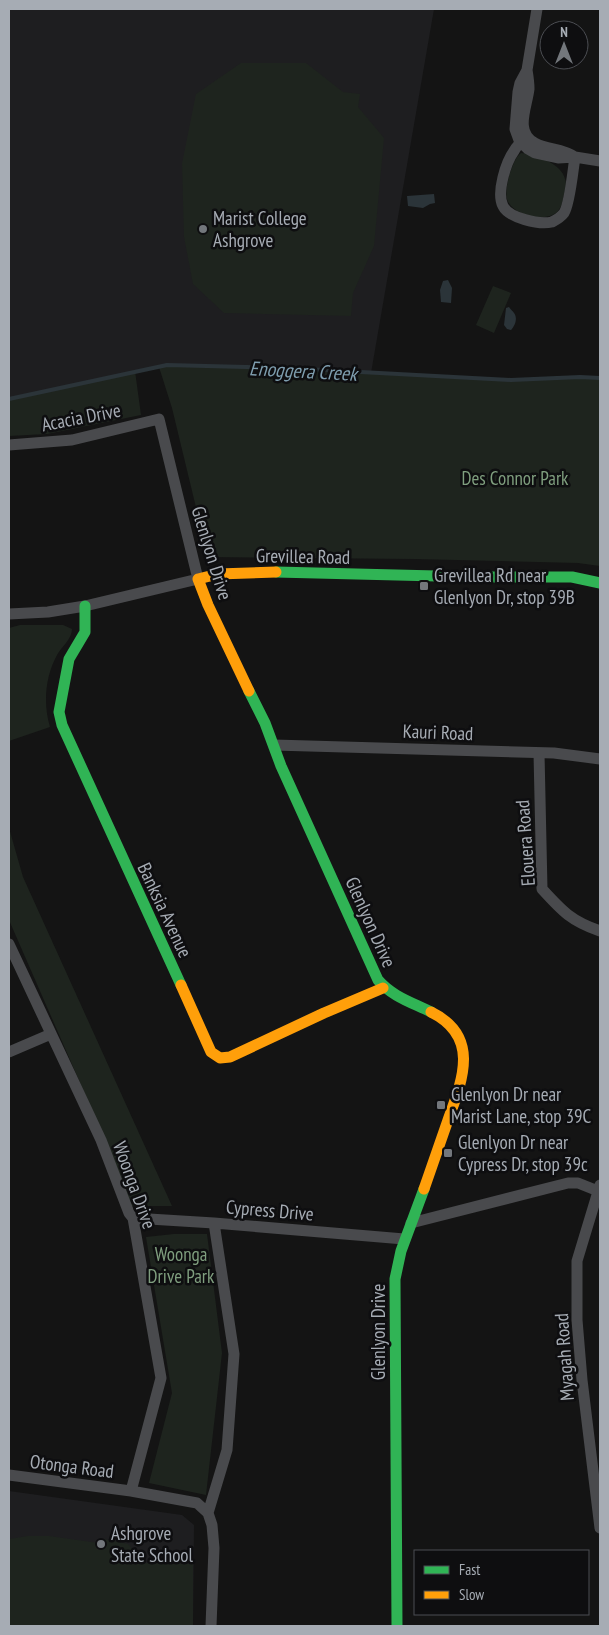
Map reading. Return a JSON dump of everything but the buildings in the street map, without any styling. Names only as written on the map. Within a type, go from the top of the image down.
[{"type":"street","points":[[537,9],[526,70],[520,83],[515,129],[524,139],[528,149],[535,152],[558,158],[575,157],[600,161]]},
{"type":"street","points":[[524,139],[510,158],[504,175],[501,200],[507,211],[523,218],[553,222],[564,212],[575,157]]},
{"type":"street","name":"Acacia Drive","points":[[9,445],[72,440],[158,419]]},
{"type":"street","name":"Glenlyon Drive","points":[[158,419],[198,579],[274,745],[281,766],[374,972],[383,988],[400,1000],[444,1018],[456,1032],[463,1050],[462,1082],[412,1223],[404,1239],[397,1264],[394,1296],[397,1626]]},
{"type":"street","name":"Grevillea Road","points":[[9,614],[48,612],[85,606],[218,574],[258,572],[477,577],[572,577],[600,583]]},
{"type":"street","name":"Banksia Avenue","points":[[85,606],[85,632],[69,659],[59,712],[62,725],[211,1052],[220,1058],[230,1057],[324,1012],[383,988]]},
{"type":"street","name":"Kauri Road","points":[[274,745],[554,753],[600,759]]},
{"type":"street","name":"Elouera Road","points":[[539,753],[542,889],[566,915],[585,926],[600,931]]},
{"type":"street","name":"Woonga Drive","points":[[9,944],[101,1140],[129,1213],[133,1218],[161,1378],[131,1491]]},
{"type":"street","points":[[9,1052],[52,1034]]},
{"type":"street","points":[[412,1223],[568,1184],[578,1183],[599,1188]]},
{"type":"street","name":"Myagah Road","points":[[599,1188],[577,1261],[577,1320],[600,1528]]},
{"type":"street","name":"Cypress Drive","points":[[133,1218],[404,1239]]},
{"type":"street","points":[[208,1512],[227,1450],[234,1354],[214,1223]]},
{"type":"street","name":"Otonga Road","points":[[9,1475],[131,1491]]},
{"type":"street","points":[[131,1491],[197,1503],[208,1512],[212,1525],[214,1548],[211,1626]]},
{"type":"shaded area","name":"Marist College Ashgrove","points":[[9,9],[434,9],[371,373],[286,368],[167,365],[9,399]]},
{"type":"shaded area","points":[[434,194],[435,203],[423,208],[408,206],[407,196]]},
{"type":"shaded area","points":[[448,280],[452,288],[451,303],[441,302],[440,290],[443,281]]},
{"type":"shaded area","points":[[509,307],[516,317],[515,324],[511,330],[507,329],[504,325],[506,308]]},
{"type":"shaded area","name":"Ashgrove State School","points":[[9,1491],[182,1515],[194,1525],[193,1626],[9,1626]]},
{"type":"green space","points":[[241,63],[306,63],[343,92],[360,94],[358,107],[384,138],[374,246],[353,293],[351,316],[224,313],[193,284],[184,237],[182,164],[196,94]]},
{"type":"green space","points":[[521,153],[547,160],[563,174],[566,184],[563,201],[559,210],[552,215],[545,217],[529,216],[515,210],[507,199],[510,173]]},
{"type":"green space","points":[[493,286],[511,293],[494,333],[476,325]]},
{"type":"green space","name":"Des Connor Park","points":[[167,365],[286,368],[511,380],[600,378],[600,566],[578,563],[414,559],[208,557],[172,408],[159,367]]},
{"type":"green space","points":[[135,371],[141,415],[47,434],[9,436],[9,399]]},
{"type":"green space","points":[[20,625],[63,625],[72,629],[72,633],[59,652],[50,672],[46,691],[46,709],[50,727],[9,741],[9,628]]},
{"type":"green space","points":[[9,828],[23,877],[172,1206],[131,1206],[102,1133],[9,920]]},
{"type":"green space","name":"Woonga Drive Park","points":[[174,1234],[207,1234],[222,1353],[206,1495],[149,1483],[172,1393],[146,1237]]},
{"type":"green space","name":"Ashgrove State School","points":[[28,1536],[49,1536],[98,1543],[104,1539],[128,1544],[145,1563],[193,1564],[193,1626],[9,1626],[9,1539]]},
{"type":"waterway","name":"Enoggera Creek","points":[[9,399],[167,365],[286,368],[511,380],[600,378]]},
{"type":"traffic: fast","points":[[276,572],[477,577],[572,577],[600,583]]},
{"type":"traffic: fast","points":[[85,606],[85,632],[69,659],[59,712],[62,725],[181,985]]},
{"type":"traffic: fast","points":[[249,691],[265,723],[281,766],[378,980],[396,995],[431,1012]]},
{"type":"traffic: fast","points":[[397,1626],[395,1279],[401,1251],[424,1189]]},
{"type":"traffic: slow","points":[[249,691],[208,605],[198,579],[218,574],[276,572]]},
{"type":"traffic: slow","points":[[181,985],[211,1052],[220,1058],[230,1057],[383,988]]},
{"type":"traffic: slow","points":[[424,1189],[459,1089],[464,1060],[462,1046],[456,1033],[446,1022],[431,1012]]},
{"type":"place","name":"Marist College Ashgrove","points":[[203,229]]},
{"type":"place","name":"Grevillea Rd near Glenlyon Dr, stop 39B","points":[[424,586]]},
{"type":"place","name":"Glenlyon Dr near Marist Lane, stop 39C","points":[[441,1105]]},
{"type":"place","name":"Glenlyon Dr near Cypress Dr, stop 39c","points":[[448,1153]]},
{"type":"place","name":"Ashgrove State School","points":[[101,1544]]}]
